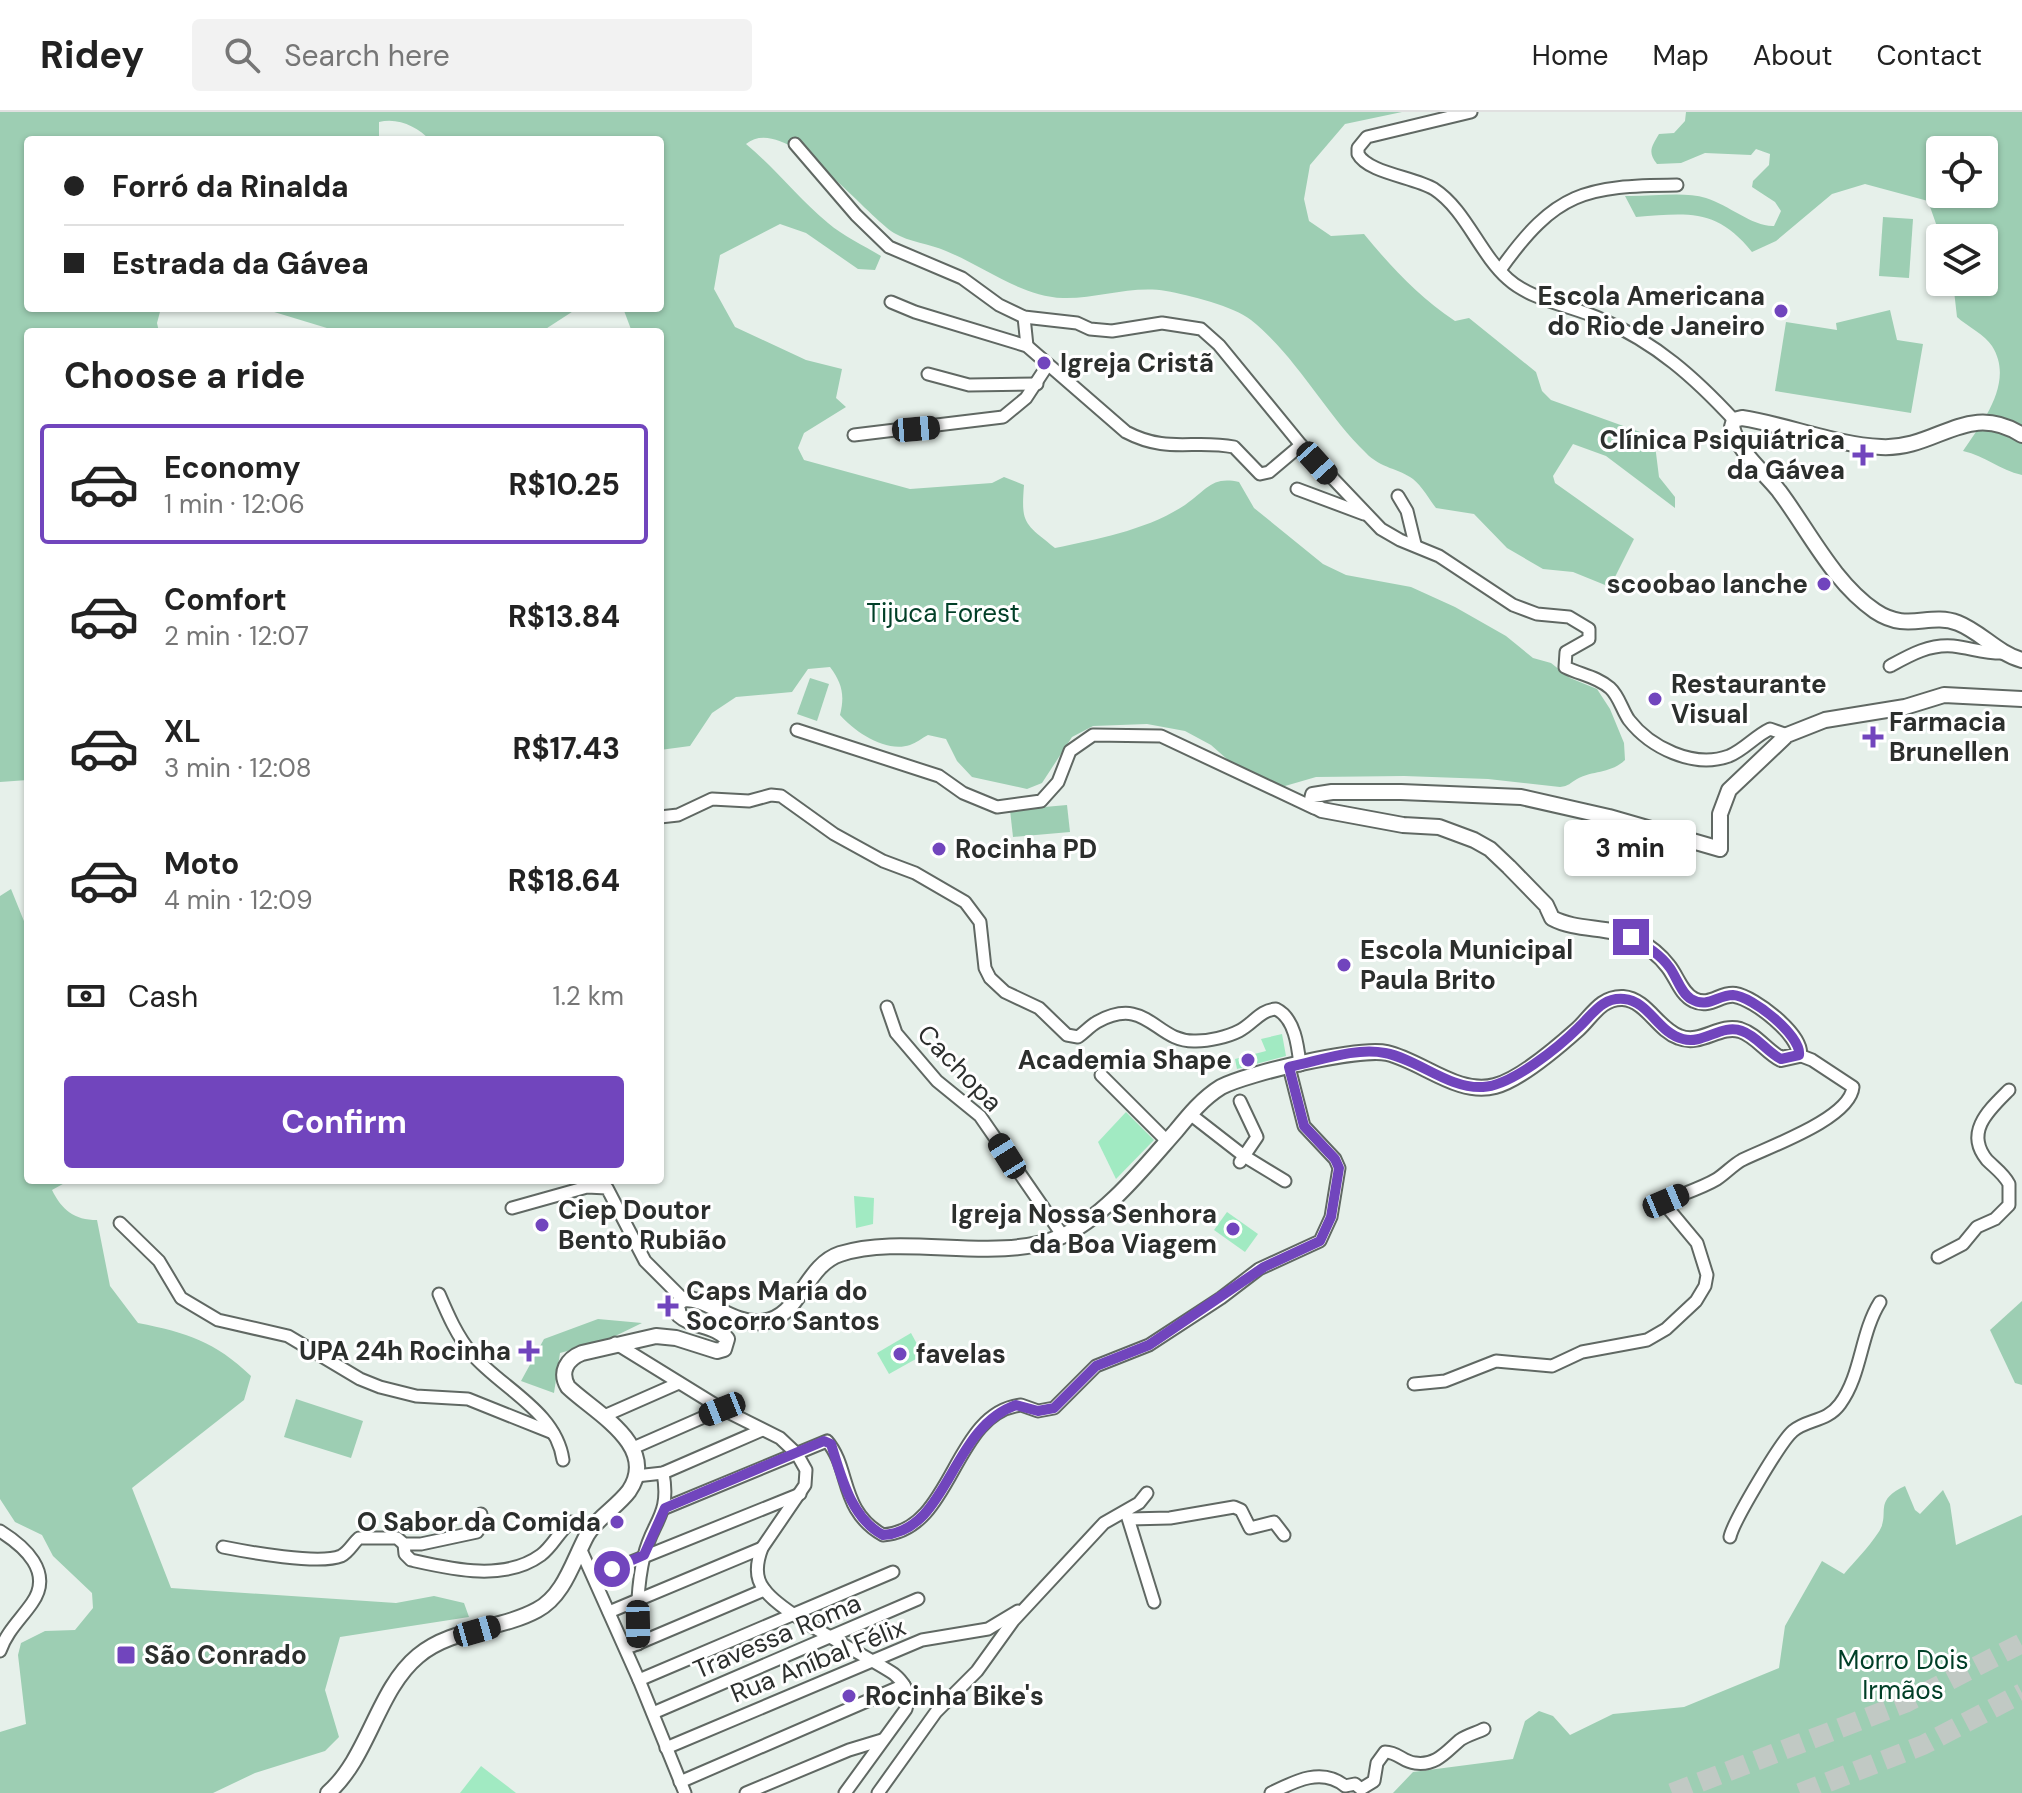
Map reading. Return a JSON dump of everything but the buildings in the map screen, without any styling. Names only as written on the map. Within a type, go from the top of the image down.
[{"type":"street","points":[[1471,112],[1367,137],[1358,148],[1358,154],[1372,166],[1437,191],[1500,270],[1522,288],[1606,321],[1642,340],[1694,377],[1734,420],[1733,432],[1751,460],[1777,489],[1841,578],[1860,599],[1894,621],[1957,623],[2022,660]]},
{"type":"street","points":[[795,144],[856,215],[889,247],[962,278],[999,305],[1024,317],[1077,323],[1090,329],[1112,331],[1162,323],[1201,329],[1229,357],[1301,445],[1389,535],[1439,556],[1513,605],[1537,614],[1569,617],[1589,629],[1589,639],[1566,652],[1565,667],[1593,676],[1613,691],[1626,716],[1656,747],[1694,757],[1718,759],[1740,750],[1770,729],[1787,735]]},
{"type":"street","points":[[1500,270],[1528,234],[1576,196],[1615,186],[1677,185]]},
{"type":"street","points":[[891,302],[1027,346],[1047,366],[1060,371],[1076,391],[1094,402],[1126,432],[1144,442],[1161,446],[1234,447],[1260,474],[1269,472],[1301,445]]},
{"type":"street","points":[[1024,317],[1027,346]]},
{"type":"street","points":[[854,435],[1003,417],[1020,405],[1047,366]]},
{"type":"street","points":[[928,374],[969,385],[1037,384]]},
{"type":"street","points":[[1734,420],[1748,419],[1881,447],[1915,445],[1971,422],[2005,424],[2022,435]]},
{"type":"street","points":[[1297,489],[1367,515]]},
{"type":"street","points":[[1398,496],[1407,511],[1415,544]]},
{"type":"street","points":[[1890,666],[1926,648],[1941,646],[2005,653]]},
{"type":"street","points":[[1314,808],[1313,795],[1332,792],[1491,794],[1567,807],[1720,849],[1720,814],[1729,790],[1787,735],[1813,723],[1905,707],[1944,695],[2022,699]]},
{"type":"street","points":[[797,730],[939,776],[963,793],[997,807],[1041,801],[1058,782],[1070,751],[1093,735],[1161,736],[1314,808],[1403,825],[1439,827],[1474,840],[1490,849],[1509,867],[1546,905],[1552,918],[1570,926],[1631,937],[1661,957],[1687,996],[1696,1002],[1709,1003],[1730,995],[1745,999],[1786,1029],[1799,1045],[1799,1055]]},
{"type":"street","points":[[664,817],[678,815],[712,799],[749,801],[781,796],[834,834],[883,861],[915,873],[965,902],[980,922],[985,968],[990,978],[1005,992],[1039,1008],[1070,1036],[1078,1037],[1094,1023],[1115,1014],[1134,1013],[1148,1018],[1181,1039],[1201,1041],[1238,1032],[1264,1012],[1276,1009],[1285,1014],[1292,1027],[1304,1126],[1335,1159],[1339,1168],[1331,1217],[1324,1236],[1316,1244],[1264,1267],[1149,1345],[1096,1366],[1054,1408],[1038,1411],[1016,1405],[1002,1412],[968,1443],[935,1502],[903,1530],[883,1535],[863,1520],[827,1441],[665,1508]]},
{"type":"street","points":[[512,1208],[587,1187],[607,1188],[645,1261],[683,1299],[698,1301],[739,1319],[763,1322],[783,1313],[819,1267],[838,1255],[901,1248],[1002,1247],[1063,1236],[1112,1198],[1190,1114],[1220,1088],[1238,1080],[1295,1066],[1358,1053],[1379,1052],[1465,1085],[1495,1086],[1520,1073],[1579,1028],[1598,1006],[1618,998],[1636,1001],[1673,1035],[1684,1040],[1696,1040],[1736,1029],[1751,1036],[1781,1059],[1799,1055],[1812,1060],[1853,1087],[1847,1101],[1832,1115],[1740,1162],[1715,1180],[1666,1201],[1667,1207],[1697,1243],[1707,1275],[1705,1286],[1696,1301],[1666,1329],[1647,1340],[1585,1351],[1552,1366],[1535,1367],[1496,1361],[1445,1381],[1414,1384]]},
{"type":"street","name":"Cachopa","points":[[887,1007],[896,1033],[937,1081],[980,1116],[1063,1236]]},
{"type":"street","points":[[1101,1075],[1167,1141]]},
{"type":"street","points":[[1938,1257],[1963,1244],[1977,1227],[1995,1219],[2009,1205],[2009,1184],[1981,1152],[1977,1136],[1983,1118],[2009,1090]]},
{"type":"street","points":[[1240,1101],[1257,1137],[1242,1160]]},
{"type":"street","points":[[1190,1114],[1242,1160],[1285,1181]]},
{"type":"street","points":[[120,1223],[159,1261],[181,1298],[218,1320],[294,1338],[360,1379],[380,1387],[416,1396],[468,1399],[553,1433]]},
{"type":"street","points":[[439,1294],[452,1323],[474,1356],[544,1419],[563,1460]]},
{"type":"street","points":[[328,1793],[344,1786],[399,1680],[415,1658],[441,1642],[515,1620],[541,1608],[566,1578],[590,1530],[624,1497],[636,1476],[633,1448],[604,1416],[568,1387],[564,1371],[574,1356],[615,1343],[665,1336],[717,1351],[724,1349],[727,1339],[723,1333],[679,1315],[677,1305],[683,1299]]},
{"type":"street","points":[[1730,1537],[1763,1475],[1792,1432],[1826,1418],[1840,1405],[1858,1363],[1868,1320],[1880,1302]]},
{"type":"street","points":[[615,1343],[722,1409],[780,1438],[797,1454],[806,1470],[801,1494],[762,1548],[757,1568],[764,1590],[794,1613],[873,1660],[904,1685],[908,1695],[906,1709],[845,1793]]},
{"type":"street","points":[[604,1416],[679,1383]]},
{"type":"street","points":[[633,1448],[722,1409]]},
{"type":"street","points":[[636,1476],[663,1473],[762,1430]]},
{"type":"street","points":[[663,1473],[665,1508],[644,1555],[632,1646],[639,1680],[683,1788],[904,1685]]},
{"type":"street","points":[[1127,1515],[1147,1493]]},
{"type":"street","points":[[594,1577],[801,1494]]},
{"type":"street","points":[[878,1793],[936,1712],[977,1671],[1013,1621],[1086,1540],[1112,1517],[1170,1518],[1234,1507],[1241,1510],[1250,1528],[1274,1522],[1284,1535]]},
{"type":"street","points":[[404,1544],[477,1532],[481,1514]]},
{"type":"street","points":[[1127,1515],[1154,1602]]},
{"type":"street","points":[[223,1547],[269,1555],[325,1559],[342,1555],[359,1538],[397,1538],[404,1544],[405,1554],[411,1560],[482,1571],[536,1558],[571,1522],[590,1530]]},
{"type":"street","points":[[0,1531],[29,1554],[40,1577],[34,1601],[11,1628],[0,1651]]},
{"type":"street","points":[[580,1548],[609,1612],[632,1646]]},
{"type":"street","points":[[609,1612],[762,1548]]},
{"type":"street","points":[[639,1680],[893,1572]]},
{"type":"street","points":[[632,1646],[764,1590]]},
{"type":"street","name":"Travessa Roma","points":[[653,1713],[918,1599]]},
{"type":"street","name":"Rua Aníbal Félix","points":[[666,1748],[922,1640],[988,1629],[1031,1603]]},
{"type":"street","points":[[1271,1793],[1304,1778],[1318,1776],[1333,1778],[1345,1786],[1355,1784],[1361,1789],[1374,1781],[1377,1763],[1385,1752],[1414,1763],[1430,1762],[1443,1757],[1463,1738],[1484,1729]]},
{"type":"street","points":[[746,1793],[849,1750],[882,1740]]},
{"type":"green space","name":"Tijuca Forest","points":[[0,112],[1402,112],[1345,124],[1310,165],[1304,199],[1309,221],[1331,236],[1364,234],[1395,270],[1429,302],[1455,321],[1469,318],[1536,372],[1542,391],[1551,400],[1654,437],[1659,477],[1675,497],[1675,508],[1606,456],[1573,444],[1553,476],[1555,483],[1634,539],[1610,587],[1573,572],[1543,569],[1507,548],[1474,514],[1436,508],[1413,479],[1377,462],[1366,453],[1282,351],[1251,320],[1234,310],[1166,291],[1140,290],[1063,298],[1032,292],[946,251],[894,233],[802,153],[781,142],[762,138],[746,144],[828,223],[881,256],[875,270],[858,269],[806,233],[780,224],[720,255],[714,289],[735,327],[806,360],[842,369],[836,398],[846,407],[804,433],[798,448],[804,460],[910,489],[992,483],[1004,477],[1024,485],[1023,508],[1027,522],[1055,548],[1139,527],[1170,514],[1215,483],[1239,482],[1254,508],[1323,564],[1346,575],[1411,587],[1455,607],[1506,636],[1533,658],[1551,663],[1570,678],[1597,689],[1610,709],[1624,743],[1625,760],[1614,768],[1583,776],[1560,787],[1488,779],[1404,776],[1316,777],[1285,786],[1265,784],[1236,767],[1211,745],[1185,731],[1147,724],[1093,726],[1072,737],[1042,783],[1027,789],[972,777],[957,761],[946,739],[928,735],[901,747],[881,744],[862,734],[840,715],[841,690],[830,667],[808,669],[792,692],[736,697],[712,713],[690,746],[664,749],[664,328],[630,328],[624,312],[664,312],[664,136],[426,136],[407,124],[386,121],[379,122],[379,136],[24,136],[24,312],[160,312],[158,328],[24,328],[24,780],[0,782]]},
{"type":"green space","points":[[1686,112],[2022,112],[2022,475],[1963,451],[1987,415],[2000,374],[1998,360],[1989,342],[1957,317],[1955,296],[1998,296],[1998,224],[1936,224],[1930,208],[1998,208],[1998,136],[1926,136],[1926,200],[1865,184],[1832,194],[1776,241],[1752,252],[1726,227],[1700,216],[1636,217],[1625,196],[1687,195],[1706,198],[1758,223],[1774,226],[1781,211],[1775,202],[1752,187],[1753,181],[1769,165],[1770,154],[1756,149],[1751,155],[1705,153],[1681,163],[1657,164],[1651,152],[1659,134],[1674,133],[1685,121]]},
{"type":"green space","points":[[1883,217],[1913,219],[1909,278],[1879,276]]},
{"type":"green space","points":[[1890,310],[1897,340],[1923,344],[1911,413],[1775,391],[1786,322],[1837,330],[1836,323]]},
{"type":"green space","points":[[274,312],[572,312],[547,328],[327,328]]},
{"type":"green space","points":[[810,678],[829,684],[817,721],[797,714]]},
{"type":"green space","points":[[1067,805],[1070,832],[1013,837],[1010,810]]},
{"type":"green space","points":[[11,889],[24,921],[24,1184],[63,1184],[52,1190],[60,1203],[82,1218],[97,1220],[110,1286],[138,1323],[172,1331],[212,1346],[251,1376],[244,1400],[132,1488],[171,1588],[396,1603],[434,1596],[464,1603],[469,1617],[340,1637],[325,1690],[339,1737],[325,1751],[255,1773],[213,1793],[0,1793],[0,1732],[26,1724],[18,1655],[21,1643],[45,1631],[75,1630],[93,1608],[92,1593],[53,1556],[42,1535],[15,1522],[0,1499],[0,896]]},
{"type":"green space","points":[[2022,1301],[2022,1385],[2015,1383],[1990,1330]]},
{"type":"green space","points":[[598,1319],[642,1323],[607,1340],[560,1353],[554,1393],[521,1381],[544,1339]]},
{"type":"green space","points":[[296,1399],[363,1421],[351,1458],[284,1437]]},
{"type":"green space","name":"Morro Dois Irmãos","points":[[1905,1486],[1915,1510],[1920,1514],[1943,1490],[1950,1504],[1956,1545],[2022,1515],[2022,1793],[1393,1793],[1413,1772],[1513,1759],[1525,1721],[1539,1711],[1553,1716],[1570,1735],[1613,1714],[1684,1707],[1779,1668],[1785,1626],[1822,1561],[1844,1574],[1882,1526],[1888,1497]]},
{"type":"tunnel","points":[[1672,1793],[1905,1703],[2022,1643]]},
{"type":"tunnel","points":[[1800,1793],[1923,1745],[2022,1693]]},
{"type":"place","name":"Escola Americana do Rio de Janeiro","points":[[1781,311]]},
{"type":"place","name":"Igreja Cristã","points":[[1044,363]]},
{"type":"place","name":"Clínica Psiquiátrica da Gávea","points":[[1863,455]]},
{"type":"place","name":"scoobao lanche","points":[[1824,584]]},
{"type":"place","name":"Restaurante Visual","points":[[1655,699]]},
{"type":"place","name":"Farmacia Brunellen","points":[[1873,737]]},
{"type":"place","name":"Rocinha PD","points":[[939,849]]},
{"type":"place","name":"Escola Municipal Paula Brito","points":[[1344,965]]},
{"type":"place","name":"Academia Shape","points":[[1248,1060]]},
{"type":"place","name":"Ciep Doutor Bento Rubião","points":[[542,1225]]},
{"type":"place","name":"Igreja Nossa Senhora da Boa Viagem","points":[[1233,1229]]},
{"type":"place","name":"Caps Maria do Socorro Santos","points":[[668,1306]]},
{"type":"place","name":"UPA 24h Rocinha","points":[[529,1351]]},
{"type":"place","name":"favelas","points":[[900,1354]]},
{"type":"place","name":"O Sabor da Comida","points":[[617,1522]]},
{"type":"place","name":"São Conrado","points":[[126,1655]]},
{"type":"place","name":"Rocinha Bike's","points":[[849,1696]]},
{"type":"route","points":[[612,1569],[644,1555],[665,1508],[824,1441],[831,1444],[845,1486],[863,1520],[883,1535],[903,1530],[935,1502],[975,1434],[1002,1412],[1016,1405],[1038,1411],[1054,1408],[1101,1362],[1149,1345],[1264,1267],[1316,1244],[1328,1228],[1339,1168],[1335,1159],[1304,1126],[1289,1067],[1368,1051],[1379,1052],[1465,1085],[1476,1088],[1495,1086],[1520,1073],[1579,1028],[1598,1006],[1618,998],[1636,1001],[1673,1035],[1684,1040],[1696,1040],[1736,1029],[1751,1036],[1781,1059],[1794,1059],[1799,1055],[1796,1039],[1745,999],[1730,995],[1703,1003],[1687,996],[1661,957],[1631,937]]}]
